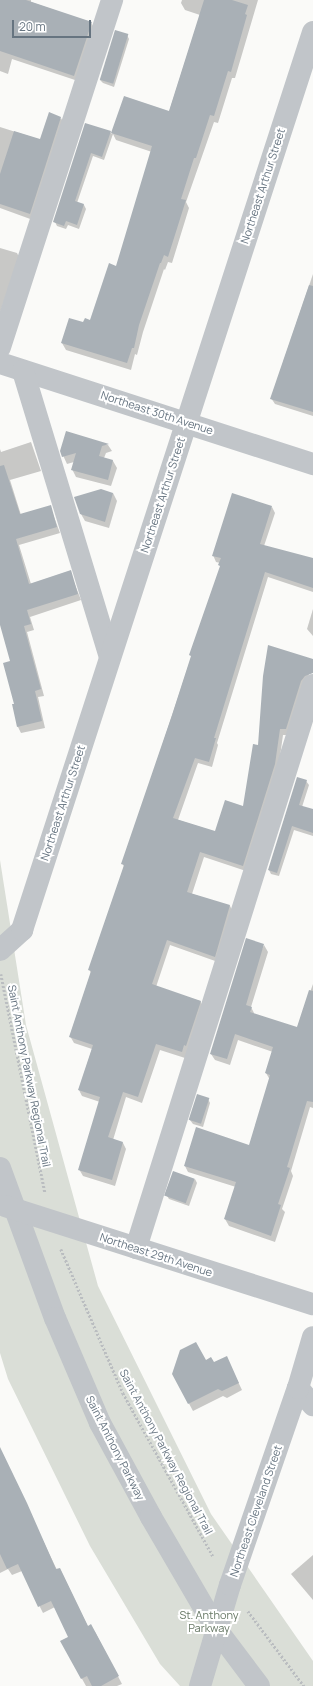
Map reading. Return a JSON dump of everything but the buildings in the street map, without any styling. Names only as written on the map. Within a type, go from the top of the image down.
[{"type":"street","points":[[0,347],[112,0]]},
{"type":"street","name":"Northeast Arthur Street","points":[[0,950],[22,930],[313,32]]},
{"type":"street","name":"Northeast 30th Avenue","points":[[0,363],[313,464]]},
{"type":"street","points":[[23,371],[110,657]]},
{"type":"street","points":[[136,1248],[313,685]]},
{"type":"street","name":"Saint Anthony Parkway","points":[[0,1168],[7,1207],[100,1423],[151,1517],[218,1630],[259,1686]]},
{"type":"street","name":"Northeast 29th Avenue","points":[[7,1207],[313,1304]]},
{"type":"street","name":"Northeast Cleveland Street","points":[[200,1686],[218,1630],[230,1585],[298,1388],[313,1337]]},
{"type":"street","points":[[298,1388],[313,1405]]},
{"type":"path","name":"Saint Anthony Parkway Regional Trail","points":[[0,971],[42,1184]]},
{"type":"path","name":"Saint Anthony Parkway Regional Trail","points":[[62,1253],[123,1393],[207,1547]]},
{"type":"path","points":[[253,1617],[304,1686]]},
{"type":"green space","name":"St. Anthony Parkway","points":[[0,860],[26,1025],[98,1286],[211,1514],[313,1661],[313,1686],[180,1686],[160,1664],[90,1546],[8,1379],[0,1353]]}]
